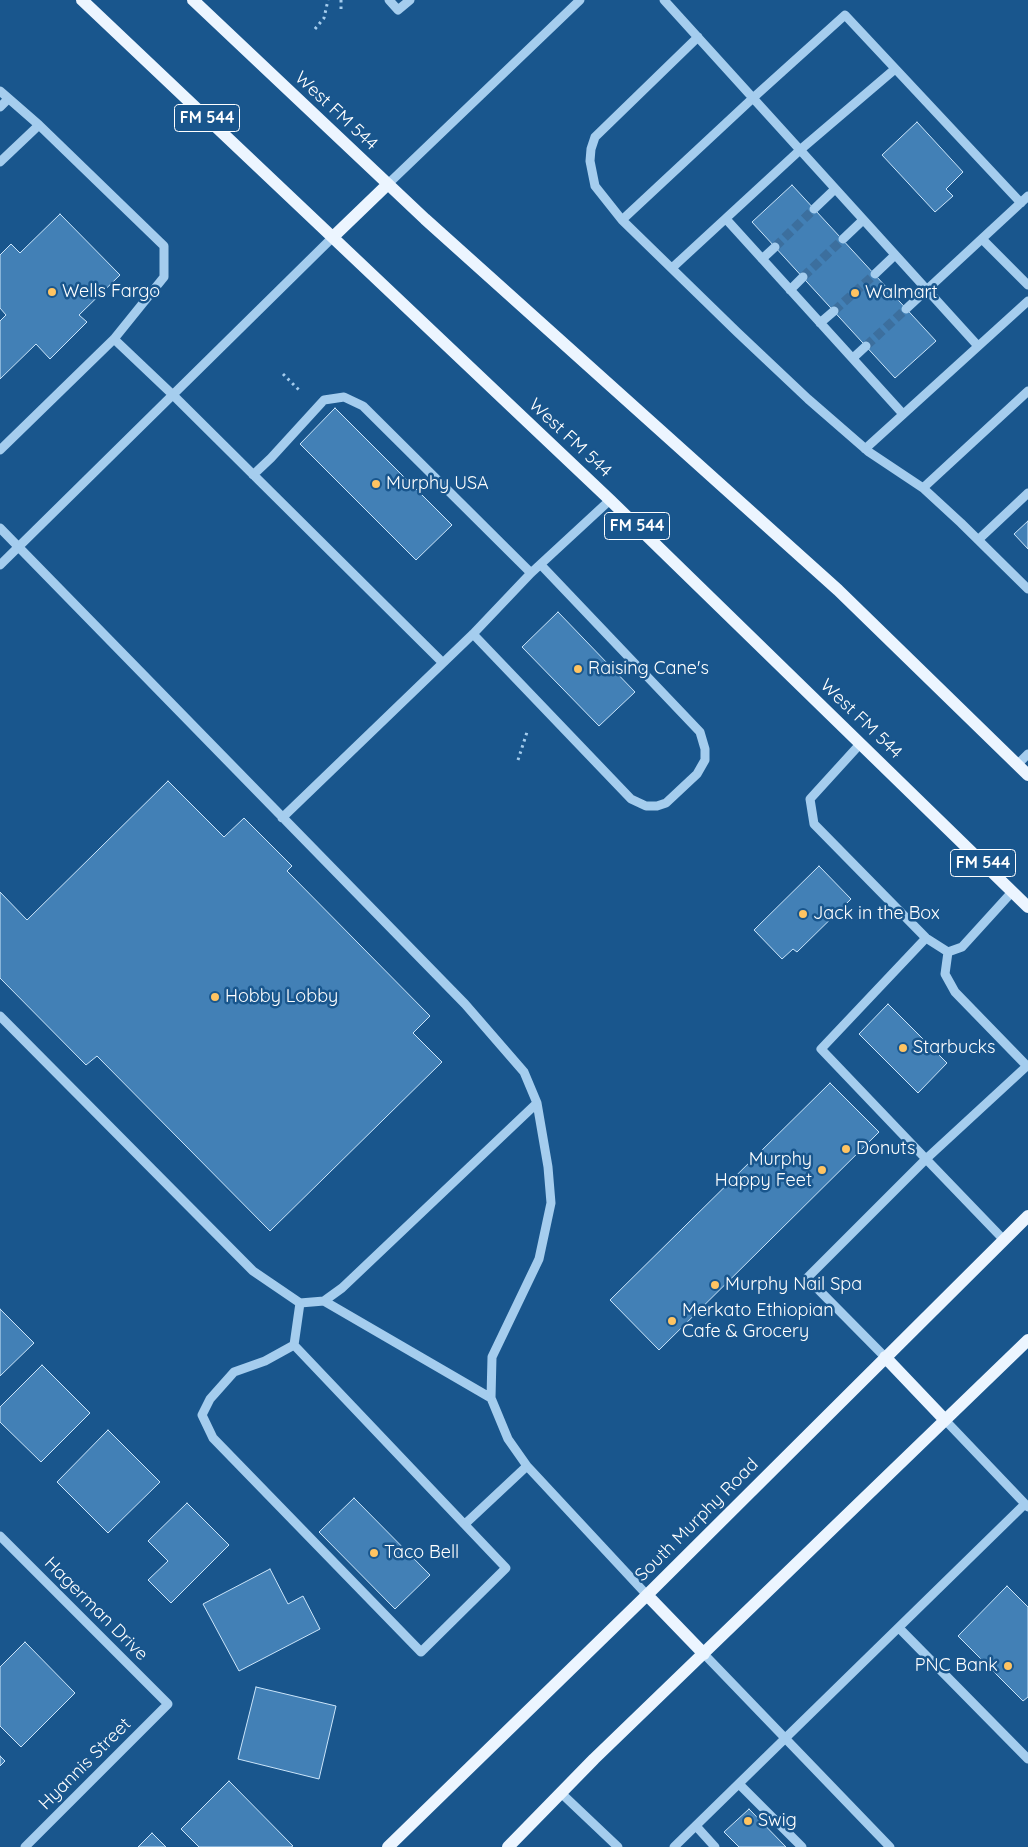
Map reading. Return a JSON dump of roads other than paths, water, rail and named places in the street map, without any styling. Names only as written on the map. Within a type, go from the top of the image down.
[{"type":"main road","name":"West FM 544","points":[[82,0],[610,500],[1028,907]]},
{"type":"main road","name":"West FM 544","points":[[193,0],[388,184],[838,590],[1028,775]]},
{"type":"main road","points":[[333,237],[388,184]]},
{"type":"main road","name":"South Murphy Road","points":[[388,1847],[647,1595],[1028,1216]]},
{"type":"main road","points":[[508,1847],[561,1793],[1028,1340]]},
{"type":"main road","points":[[885,1358],[945,1420]]},
{"type":"main road","points":[[647,1595],[704,1654]]},
{"type":"street","points":[[389,0],[398,10],[409,0]]},
{"type":"street","points":[[388,184],[580,0]]},
{"type":"street","points":[[664,0],[978,346]]},
{"type":"street","points":[[622,220],[845,15],[1021,203]]},
{"type":"street","points":[[698,37],[595,137],[591,148],[590,161],[595,186],[622,220],[737,332],[865,449],[923,488],[1028,589]]},
{"type":"street","points":[[672,268],[800,150],[895,69]]},
{"type":"street","points":[[0,91],[39,125],[164,246],[164,277],[114,339],[0,450]]},
{"type":"street","points":[[0,107],[8,99]]},
{"type":"street","points":[[0,162],[39,125]]},
{"type":"street","points":[[814,209],[836,189]]},
{"type":"street","points":[[906,309],[1028,196]]},
{"type":"street","points":[[726,219],[903,414]]},
{"type":"street","points":[[843,239],[863,220]]},
{"type":"street","points":[[0,565],[333,237]]},
{"type":"street","points":[[982,239],[1028,285]]},
{"type":"street","points":[[762,259],[775,246]]},
{"type":"street","points":[[874,274],[895,255]]},
{"type":"street","points":[[790,290],[803,277]]},
{"type":"street","points":[[865,449],[1028,301]]},
{"type":"street","points":[[820,322],[834,311]]},
{"type":"street","points":[[114,339],[442,662]]},
{"type":"street","points":[[853,358],[866,346]]},
{"type":"street","points":[[923,488],[1028,391]]},
{"type":"street","points":[[253,475],[324,400],[344,398],[363,406],[531,573]]},
{"type":"street","points":[[978,540],[1028,493]]},
{"type":"street","points":[[282,818],[473,634],[531,573],[610,500]]},
{"type":"street","points":[[0,528],[465,1004],[524,1072],[537,1103],[548,1167],[551,1203],[539,1259],[492,1357],[491,1398],[508,1439],[527,1466],[647,1595]]},
{"type":"street","points":[[473,634],[631,799],[646,806],[666,803],[697,774],[705,760],[705,749],[700,732],[541,565]]},
{"type":"street","points":[[861,743],[810,799],[814,824],[926,938],[948,952]]},
{"type":"street","points":[[1017,765],[1028,754]]},
{"type":"street","points":[[948,952],[962,947],[1012,892]]},
{"type":"street","points":[[926,938],[821,1049],[1004,1240]]},
{"type":"street","points":[[885,1358],[807,1278],[926,1159],[1028,1065],[955,992],[945,974],[948,952]]},
{"type":"street","points":[[0,1016],[252,1271],[300,1303],[324,1300],[342,1288],[537,1103]]},
{"type":"street","points":[[324,1300],[491,1398]]},
{"type":"street","points":[[294,1344],[300,1303]]},
{"type":"street","points":[[294,1344],[506,1568],[421,1652],[213,1438],[202,1415],[210,1399],[234,1372],[265,1361],[294,1344]]},
{"type":"street","points":[[674,1847],[1026,1505],[945,1420]]},
{"type":"street","points":[[465,1524],[527,1466]]},
{"type":"street","name":"Hagerman Drive","points":[[0,1536],[168,1704]]},
{"type":"street","points":[[899,1628],[1028,1759]]},
{"type":"street","points":[[704,1654],[890,1847]]},
{"type":"street","name":"Hyannis Street","points":[[24,1847],[168,1704]]},
{"type":"street","points":[[739,1784],[802,1847]]},
{"type":"street","points":[[561,1793],[618,1847]]},
{"type":"street","points":[[696,1826],[715,1847]]},
{"type":"tunnel","points":[[775,247],[814,209]]},
{"type":"tunnel","points":[[803,277],[843,239]]},
{"type":"tunnel","points":[[834,311],[875,274]]},
{"type":"tunnel","points":[[866,346],[906,309]]},
{"type":"place","name":"Wells Fargo","points":[[52,292]]},
{"type":"place","name":"Walmart","points":[[855,293]]},
{"type":"place","name":"Murphy USA","points":[[376,484]]},
{"type":"place","name":"Raising Cane's","points":[[578,669]]},
{"type":"place","name":"Jack in the Box","points":[[803,914]]},
{"type":"place","name":"Hobby Lobby","points":[[215,997]]},
{"type":"place","name":"Starbucks","points":[[903,1048]]},
{"type":"place","name":"Donuts","points":[[846,1149]]},
{"type":"place","name":"Murphy Happy Feet","points":[[822,1170]]},
{"type":"place","name":"Murphy Nail Spa","points":[[715,1285]]},
{"type":"place","name":"Merkato Ethiopian Cafe & Grocery","points":[[672,1321]]},
{"type":"place","name":"Taco Bell","points":[[374,1553]]},
{"type":"place","name":"PNC Bank","points":[[1008,1666]]},
{"type":"place","name":"Swig","points":[[748,1821]]}]
